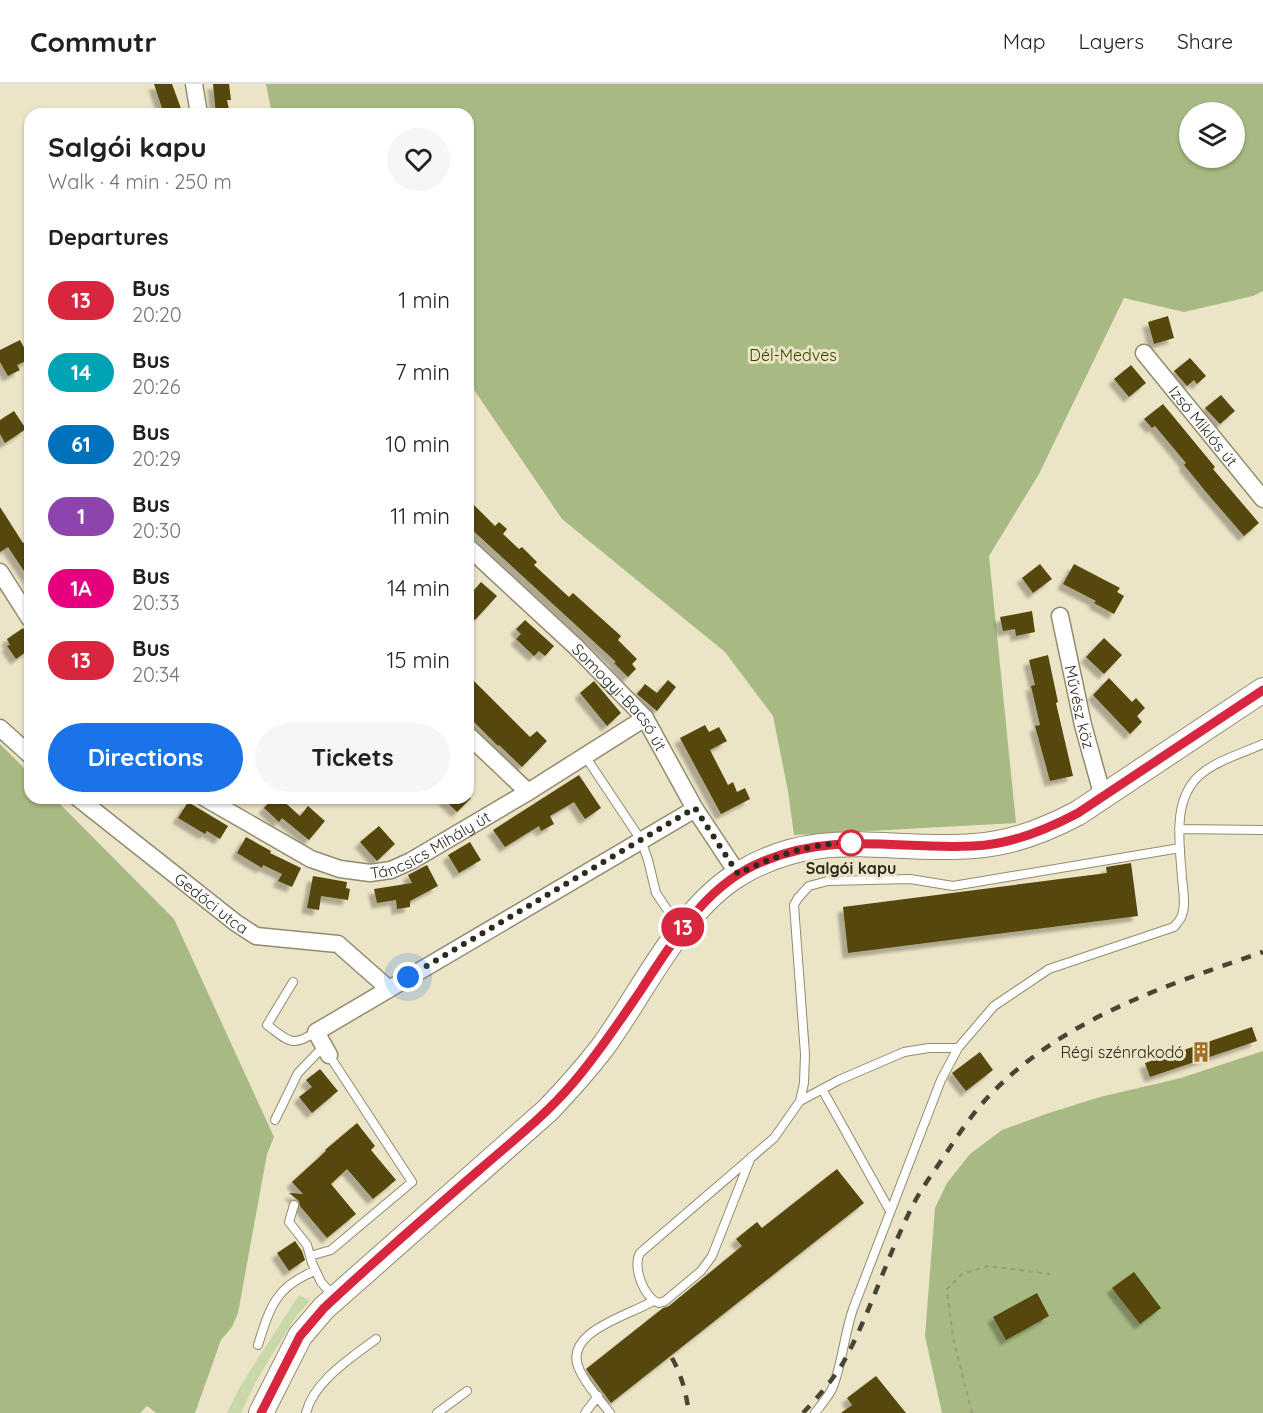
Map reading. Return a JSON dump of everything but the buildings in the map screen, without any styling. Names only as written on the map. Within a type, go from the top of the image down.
[{"type":"main road","points":[[261,1413],[300,1336],[335,1298],[548,1110],[602,1047],[681,930],[710,896],[738,874],[763,861],[799,849],[825,844],[975,846],[1021,837],[1056,825],[1103,797],[1263,690]]},
{"type":"street","points":[[194,84],[198,108]]},
{"type":"street","name":"Izsó Miklós út","points":[[1144,353],[1263,499]]},
{"type":"street","name":"Somogyi-Bacsó út","points":[[474,553],[575,646],[645,718],[695,808],[738,874]]},
{"type":"street","points":[[0,572],[24,610]]},
{"type":"street","name":"Művész köz","points":[[1060,616],[1083,725],[1103,797]]},
{"type":"street","name":"Táncsics Mihály út","points":[[215,804],[311,859],[340,869],[370,873],[391,870],[411,861],[528,792],[645,718]]},
{"type":"street","points":[[0,728],[24,750]]},
{"type":"street","points":[[474,741],[528,792]]},
{"type":"street","name":"Gedőci utca","points":[[85,804],[161,865],[256,936],[338,944],[389,988]]},
{"type":"street","points":[[323,1044],[389,988],[695,808]]},
{"type":"lane","points":[[815,1413],[831,1390],[848,1324],[941,1080],[958,1048],[994,1006],[1049,969],[1174,927],[1182,915],[1183,891],[1179,829],[1181,810],[1186,796],[1199,775],[1263,744]]},
{"type":"lane","points":[[585,756],[640,840],[648,860],[656,893],[681,930]]},
{"type":"lane","points":[[1179,829],[1263,830]]},
{"type":"lane","points":[[751,1157],[720,1239],[708,1263],[665,1301],[659,1303],[653,1301],[645,1292],[637,1268],[637,1258],[640,1253],[751,1157],[780,1132],[800,1101],[804,1083],[805,1054],[794,905],[808,886],[828,881],[910,879],[953,886],[1180,848]]},
{"type":"lane","points":[[293,982],[267,1025],[288,1041],[323,1044],[412,1182],[331,1250],[310,1256]]},
{"type":"lane","points":[[276,1120],[298,1073],[323,1044]]},
{"type":"lane","points":[[800,1101],[911,1050],[958,1048]]},
{"type":"lane","points":[[822,1089],[890,1211]]},
{"type":"lane","points":[[294,1205],[289,1222],[303,1239],[321,1282],[335,1298]]},
{"type":"lane","points":[[258,1345],[276,1298],[291,1282],[315,1271]]},
{"type":"lane","points":[[610,1413],[580,1371],[577,1362],[579,1345],[596,1329],[653,1301]]},
{"type":"lane","points":[[306,1413],[319,1388],[339,1368],[376,1339]]},
{"type":"lane","points":[[437,1413],[467,1390]]},
{"type":"lane","points":[[585,1413],[598,1396]]},
{"type":"path","points":[[972,1413],[953,1338],[947,1289],[962,1274],[988,1266],[1050,1274]]},
{"type":"green space","name":"Dél-Medves","points":[[266,84],[1263,84],[1263,291],[1253,296],[1184,312],[1124,298],[1039,474],[989,556],[1016,823],[794,835],[773,716],[725,652],[562,519],[474,390],[474,108],[271,108]]},
{"type":"green space","points":[[0,744],[24,768],[24,804],[60,804],[174,919],[274,1137],[267,1154],[238,1313],[232,1327],[221,1340],[195,1413],[156,1413],[147,1406],[140,1413],[0,1413]]},
{"type":"green space","points":[[1263,1051],[1263,1413],[942,1413],[925,1336],[935,1208],[947,1183],[970,1154],[1002,1130],[1046,1114],[1100,1097],[1181,1078]]},
{"type":"green space","points":[[299,1295],[310,1301],[297,1315],[273,1353],[241,1413],[227,1413],[241,1385]]},
{"type":"railway","points":[[803,1413],[843,1363],[862,1325],[918,1195],[965,1125],[988,1097],[1048,1046],[1081,1026],[1152,992],[1263,952]]},
{"type":"railway","points":[[672,1358],[683,1385],[689,1413]]},
{"type":"bus line","name":"13","points":[[261,1413],[300,1336],[324,1308],[548,1110],[602,1047],[681,930],[710,896],[738,874],[763,861],[799,849],[825,844],[975,846],[1021,837],[1056,825],[1078,813],[1263,690]]},
{"type":"place","name":"Salgói kapu","points":[[851,843]]},
{"type":"place","name":"Régi szénrakodó","points":[[1201,1052]]},
{"type":"route","points":[[408,977],[695,808],[738,874],[763,861],[799,849],[825,844],[851,843]]}]
